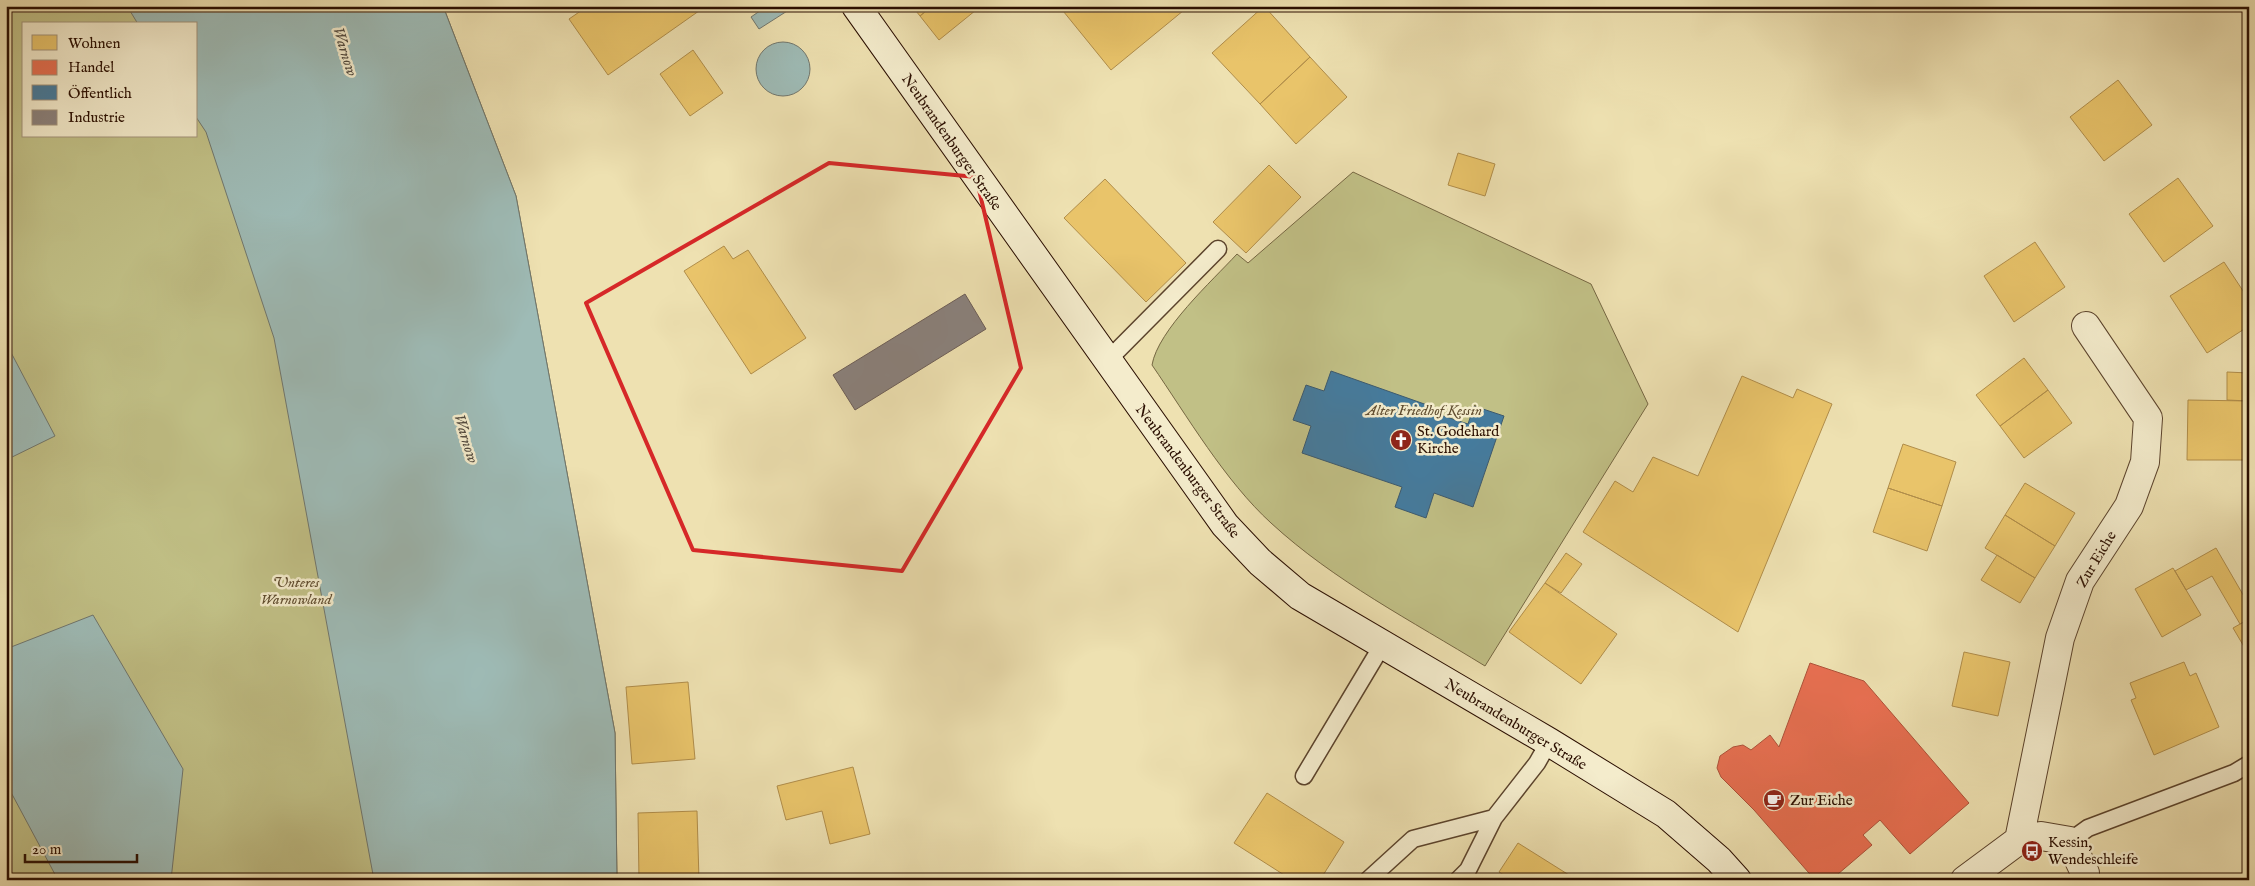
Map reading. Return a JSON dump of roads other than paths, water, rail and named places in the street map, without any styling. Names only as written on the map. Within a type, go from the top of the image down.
[{"type":"main road","name":"Neubrandenburger Straße","points":[[856,6],[1225,525],[1260,562],[1300,596],[1549,742],[1666,814],[1719,860],[1736,880]]},
{"type":"main road","name":"Zur Eiche","points":[[2019,840],[2060,638],[2080,581],[2128,506],[2145,462],[2148,418],[2086,326]]},
{"type":"main road","points":[[1965,880],[2019,840],[2041,836],[2070,841],[2084,873],[2084,880]]},
{"type":"lane","points":[[1107,361],[1218,249]]},
{"type":"lane","points":[[1304,776],[1383,644]]},
{"type":"lane","points":[[1458,880],[1468,870],[1494,818],[1537,763],[1549,742]]},
{"type":"lane","points":[[2070,841],[2088,828],[2234,773],[2249,764]]},
{"type":"lane","points":[[1368,880],[1412,839],[1494,818]]},
{"type":"water","name":"Warnow","points":[[127,6],[443,6],[516,196],[615,733],[617,880],[374,880],[274,338],[206,132],[198,120],[198,22],[137,22]]},
{"type":"water","points":[[767,6],[795,6],[759,29],[751,17]]},
{"type":"water","points":[[783,42],[793,44],[802,50],[808,59],[810,69],[808,79],[802,88],[793,94],[783,96],[773,94],[764,88],[758,79],[756,69],[758,59],[764,50],[773,44]]},
{"type":"water","points":[[6,343],[55,436],[6,460]]},
{"type":"water","points":[[93,615],[183,769],[171,880],[58,880],[6,783],[6,649]]},
{"type":"place","name":"St. Godehard Kirche","points":[[1401,440]]},
{"type":"place","name":"Zur Eiche","points":[[1774,800]]},
{"type":"place","name":"Kessin, Wendeschleife","points":[[2032,851]]},
{"type":"park label","name":"Alter Friedhof Kessin","points":[[1424,410]]},
{"type":"park label","name":"Unteres Warnowland","points":[[296,590]]}]
